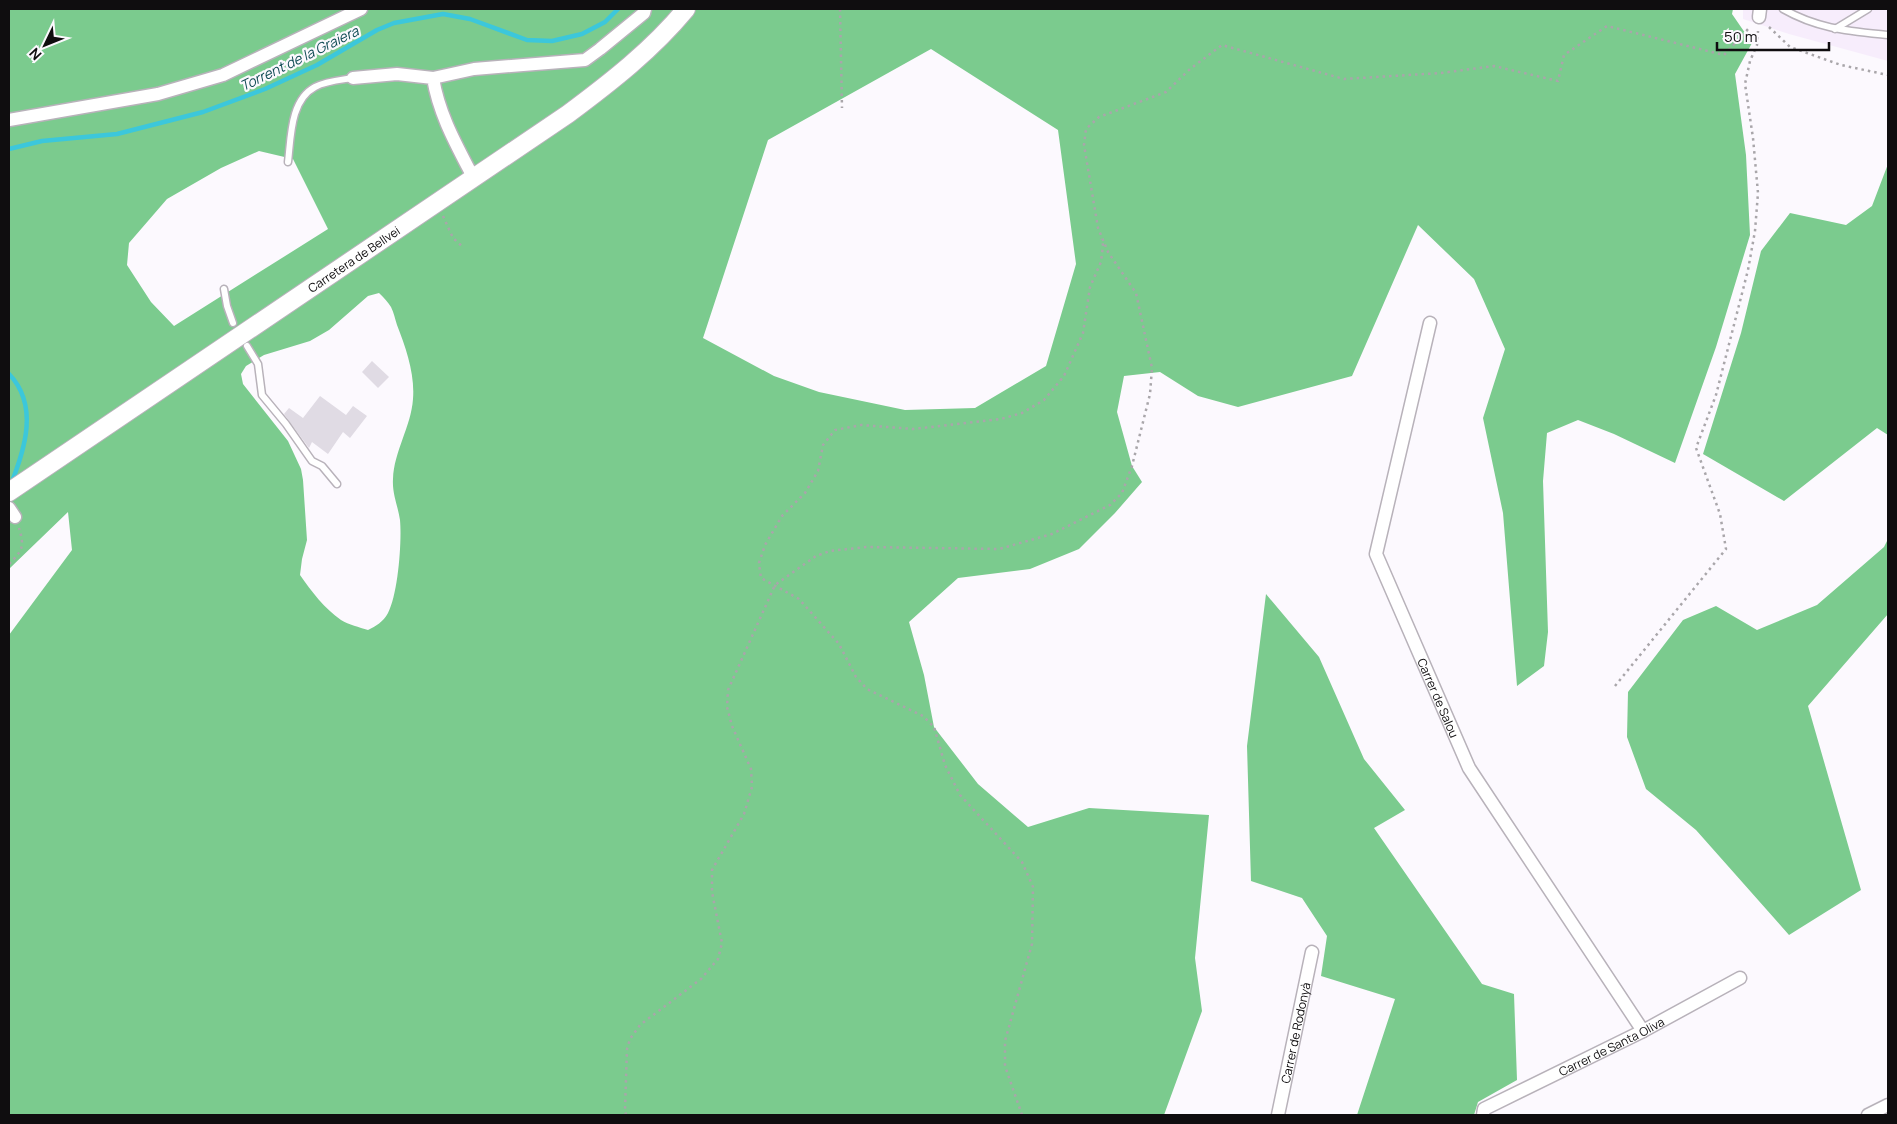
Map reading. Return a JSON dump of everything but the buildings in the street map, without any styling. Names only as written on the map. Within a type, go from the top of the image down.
[{"type":"main road","name":"Carretera de Bellvei","points":[[9,492],[568,114],[617,78],[667,32],[686,9]]},
{"type":"street","points":[[9,120],[158,94],[223,75],[360,9]]},
{"type":"street","points":[[353,78],[396,74],[432,78],[474,69],[585,60],[636,19],[645,9]]},
{"type":"street","points":[[432,78],[435,94],[447,127],[474,179]]},
{"type":"street","name":"Carrer de Salou","points":[[1430,323],[1376,554],[1469,768],[1643,1032]]},
{"type":"street","name":"Carrer de Rodonyà","points":[[1278,1115],[1312,952]]},
{"type":"street","name":"Carrer de Santa Oliva","points":[[1483,1115],[1484,1109],[1643,1032],[1740,978]]},
{"type":"street","points":[[1868,1115],[1888,1105]]},
{"type":"lane","points":[[1783,9],[1812,23],[1835,29],[1888,35]]},
{"type":"lane","points":[[1835,29],[1868,9]]},
{"type":"lane","points":[[288,162],[296,110],[304,97],[314,88],[353,78]]},
{"type":"lane","points":[[224,289],[233,323]]},
{"type":"lane","points":[[247,346],[258,364],[262,396],[286,424],[312,460],[322,466],[337,484]]},
{"type":"path","points":[[840,9],[842,108]]},
{"type":"path","points":[[1759,13],[1790,48],[1841,65],[1888,75]]},
{"type":"path","points":[[1022,1115],[1005,1066],[1005,1041],[1032,944],[1033,887],[1022,862],[960,795],[945,765],[934,727],[923,716],[867,689],[856,677],[839,644],[799,599],[761,578],[759,563],[764,545],[782,516],[805,493],[818,471],[824,445],[835,430],[861,425],[913,429],[1001,419],[1022,413],[1044,400],[1064,376],[1084,333],[1090,287],[1101,262],[1103,245],[1098,228],[1084,145],[1086,130],[1099,117],[1166,92],[1190,69],[1222,45],[1344,79],[1440,73],[1494,66],[1558,81],[1564,55],[1607,26],[1724,55],[1759,13]]},
{"type":"path","points":[[1615,686],[1726,549],[1720,514],[1696,448],[1716,395],[1748,270],[1755,231],[1758,193],[1753,138],[1745,84],[1750,61],[1757,45],[1759,13]]},
{"type":"path","points":[[439,202],[453,238],[464,248]]},
{"type":"path","points":[[626,1115],[624,1110],[627,1049],[630,1039],[640,1025],[701,979],[718,959],[722,943],[712,892],[712,870],[744,814],[752,787],[751,769],[732,726],[727,707],[728,690],[775,585],[816,556],[830,551],[866,547],[998,549],[1052,534],[1110,505],[1122,493],[1132,466],[1150,394],[1152,368],[1136,293],[1108,252],[1098,228]]},
{"type":"path","points":[[9,564],[20,553],[23,541],[12,513]]},
{"type":"shaded area","points":[[1743,9],[1888,9],[1888,61],[1789,34],[1743,19]]},
{"type":"green space","points":[[9,9],[1733,9],[1732,14],[1752,43],[1735,74],[1746,155],[1750,235],[1716,347],[1675,463],[1614,434],[1578,420],[1547,433],[1543,481],[1548,632],[1544,666],[1517,686],[1503,513],[1483,418],[1505,349],[1474,279],[1418,225],[1352,376],[1238,407],[1198,396],[1160,372],[1124,376],[1117,412],[1132,466],[1142,482],[1115,513],[1079,549],[1030,569],[958,578],[909,622],[924,675],[934,727],[978,784],[1028,827],[1089,808],[1209,815],[1195,958],[1202,1011],[1164,1115],[9,1115],[9,635],[72,550],[68,512],[9,569]],"holes":[[[931,49],[1058,130],[1076,264],[1046,366],[975,408],[905,410],[819,392],[774,376],[703,338],[768,140]],[[259,151],[293,159],[328,229],[174,326],[151,302],[127,265],[129,243],[167,199],[221,168]],[[379,293],[391,307],[404,343],[413,380],[412,409],[396,459],[393,479],[393,490],[400,520],[400,554],[394,594],[386,616],[368,630],[347,623],[335,616],[300,575],[307,540],[301,469],[288,441],[243,384],[241,374],[246,366],[264,355],[310,341],[329,330],[368,296]]]},
{"type":"green space","points":[[1888,164],[1888,435],[1877,428],[1784,501],[1703,454],[1741,333],[1761,251],[1790,213],[1846,225],[1872,206]]},
{"type":"green space","points":[[1888,539],[1888,614],[1808,706],[1861,890],[1789,935],[1696,830],[1646,789],[1627,737],[1628,692],[1683,620],[1716,606],[1757,630],[1817,605],[1884,547]]},
{"type":"green space","points":[[1266,594],[1319,657],[1364,759],[1405,810],[1374,828],[1482,984],[1514,994],[1517,1080],[1478,1102],[1474,1115],[1357,1115],[1395,999],[1321,976],[1327,936],[1302,898],[1251,881],[1247,746]]},
{"type":"waterway","name":"Torrent de la Graiera","points":[[9,149],[42,141],[117,134],[203,112],[265,89],[317,65],[377,30],[394,23],[443,14],[470,19],[527,40],[552,41],[582,34],[605,22],[618,9]]},
{"type":"waterway","name":"Torrent de la Graiera","points":[[9,374],[18,386],[24,399],[27,413],[27,428],[21,456],[11,484]]}]
